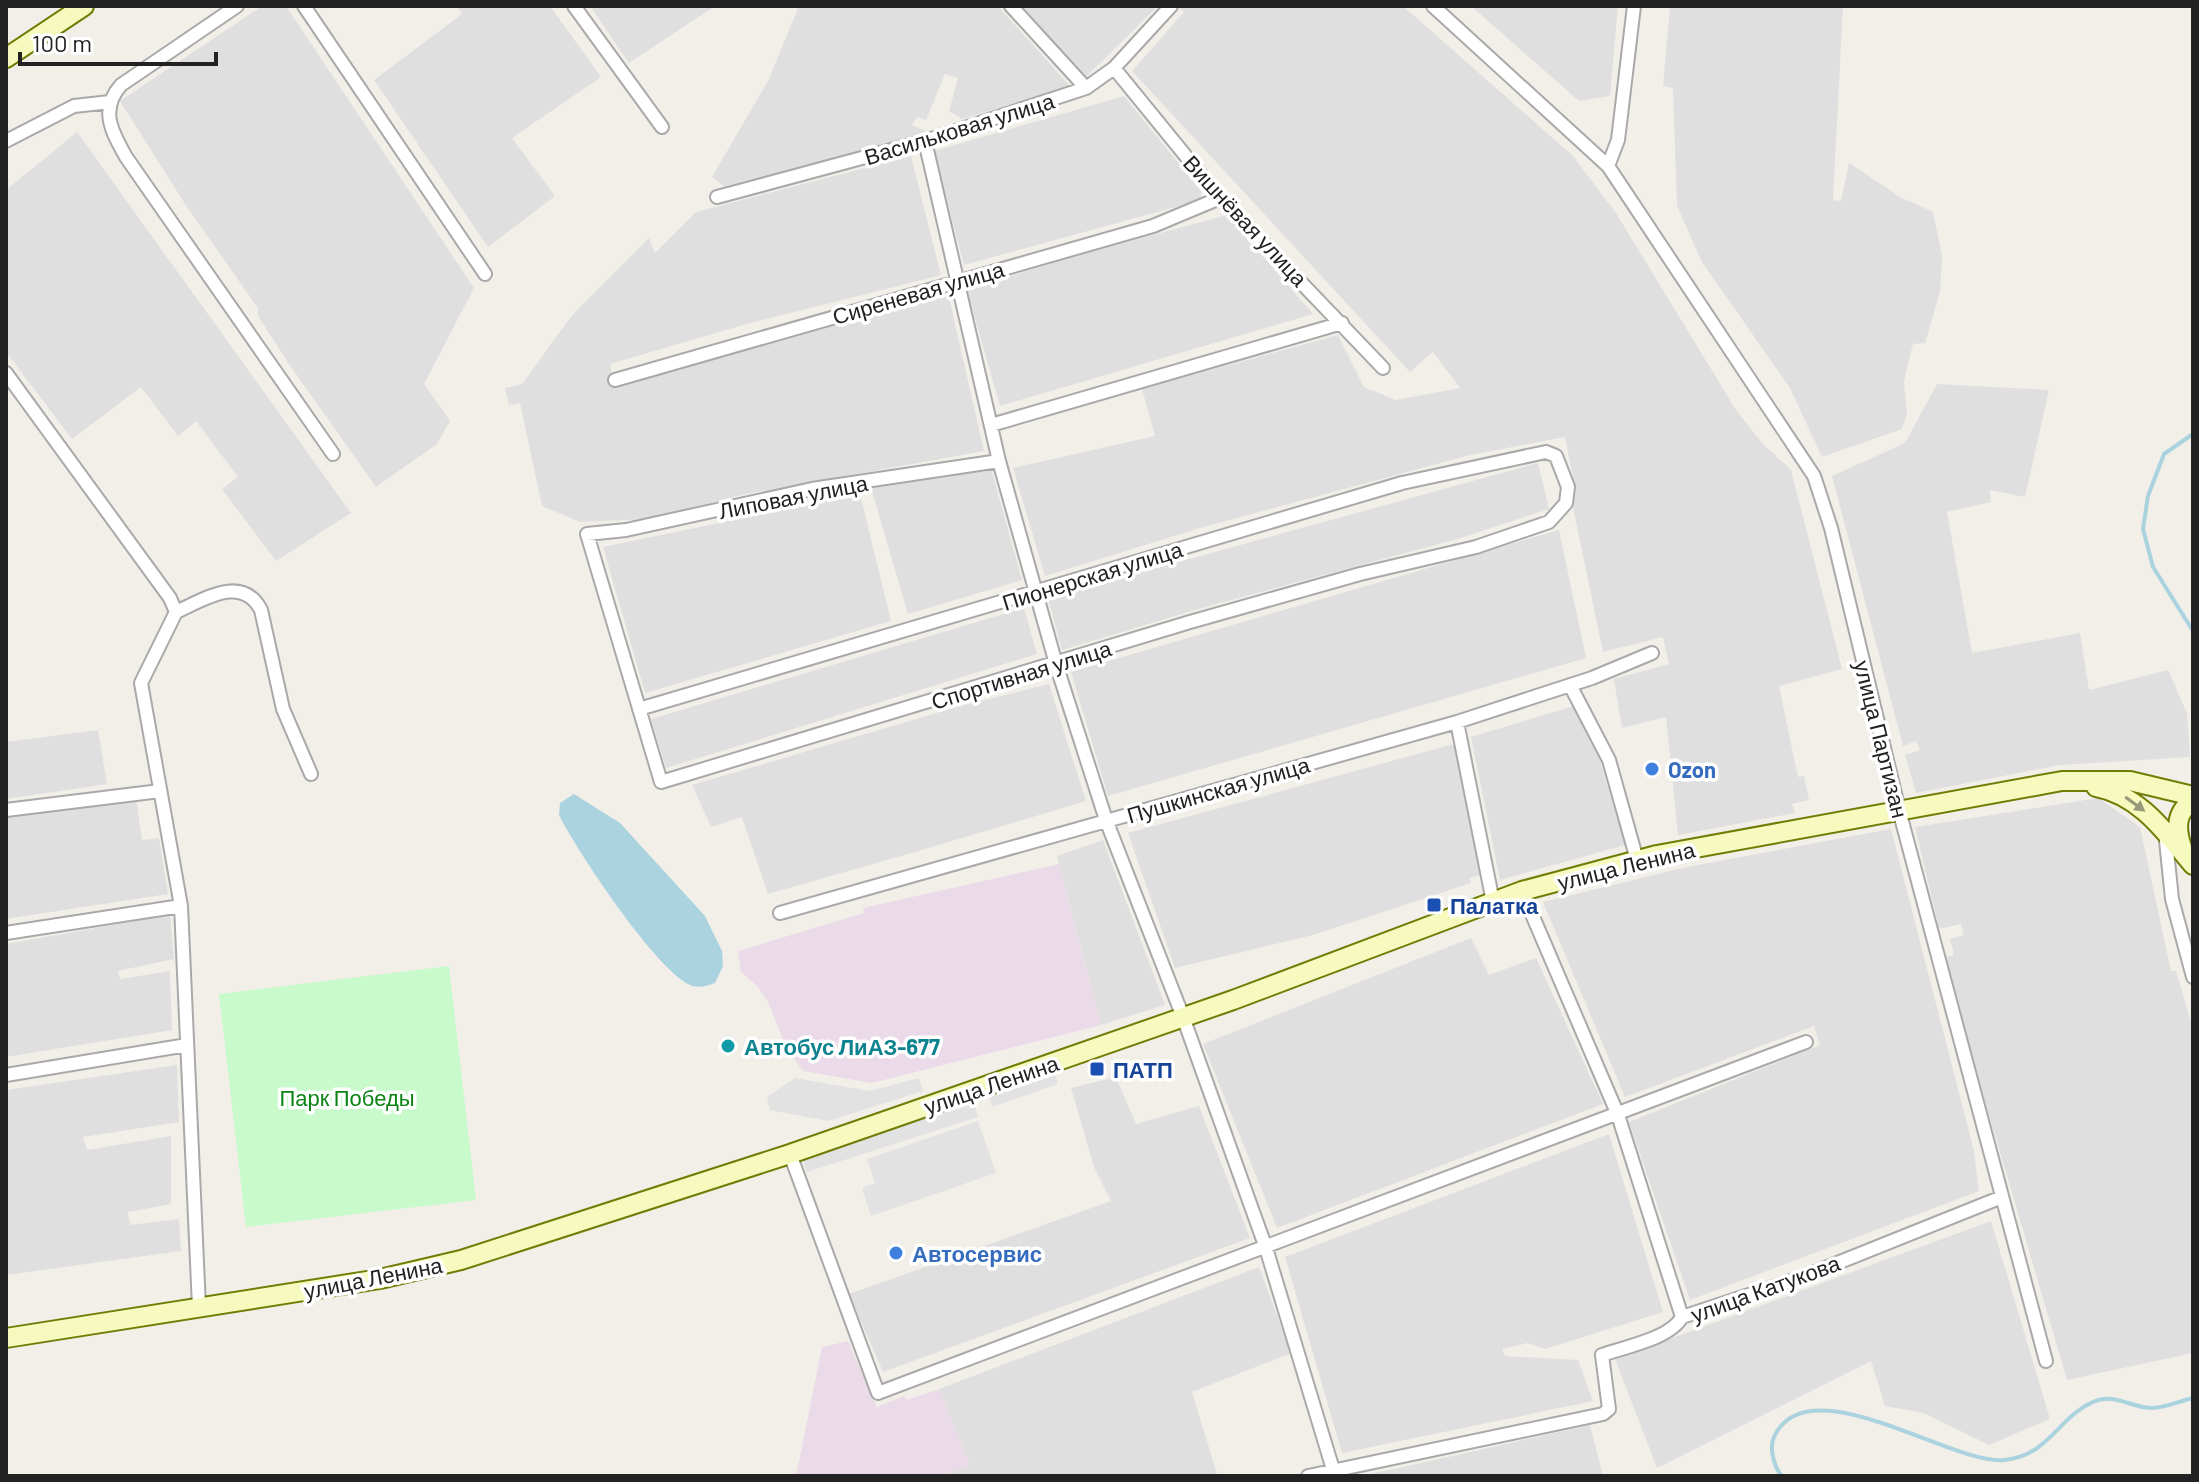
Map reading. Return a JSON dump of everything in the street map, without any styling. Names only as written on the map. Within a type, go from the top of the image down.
[{"type":"main road","points":[[6,58],[84,6]]},
{"type":"main road","points":[[2062,781],[2130,781],[2193,798],[2184,807],[2177,826],[2189,860]]},
{"type":"main road","points":[[2062,781],[2123,796],[2165,831],[2189,860]]},
{"type":"main road","name":"улица Ленина","points":[[6,1338],[380,1279],[461,1260],[790,1154],[1183,1017],[1522,891],[1637,860],[2062,781]]},
{"type":"street","points":[[237,6],[121,85],[110,102],[107,115],[126,157],[333,454]]},
{"type":"street","points":[[304,6],[485,274]]},
{"type":"street","points":[[574,6],[662,127]]},
{"type":"street","points":[[1011,6],[1086,88]]},
{"type":"street","name":"Васильковая улица","points":[[717,197],[925,141],[1086,88],[1114,68],[1171,6]]},
{"type":"street","name":"улица Партизан","points":[[1433,6],[1608,166],[1814,476],[1831,528],[1899,810],[2046,1361]]},
{"type":"street","points":[[1608,166],[1618,140],[1634,6]]},
{"type":"street","name":"Вишнёвая улица","points":[[1114,68],[1220,198],[1383,368]]},
{"type":"street","points":[[6,141],[74,106],[110,102]]},
{"type":"street","points":[[925,141],[960,279],[999,461],[1056,664],[1106,820],[1183,1017],[1266,1248],[1334,1474]]},
{"type":"street","name":"Сиреневая улица","points":[[615,380],[1153,226],[1220,198]]},
{"type":"street","points":[[991,425],[1342,323]]},
{"type":"street","points":[[6,373],[170,598],[176,612]]},
{"type":"street","name":"Пионерская улица","points":[[639,709],[1402,483],[1546,452]]},
{"type":"street","name":"Спортивная улица","points":[[587,534],[661,782],[1360,574],[1476,547],[1549,522],[1566,503],[1568,487],[1556,456],[1546,452]]},
{"type":"street","name":"Липовая улица","points":[[587,534],[626,530],[812,489],[999,461]]},
{"type":"street","points":[[199,1307],[181,906],[141,683],[176,612],[229,590],[243,591],[254,597],[264,623],[283,709],[311,774]]},
{"type":"street","name":"Пушкинская улица","points":[[780,913],[1457,722],[1570,685],[1652,653]]},
{"type":"street","points":[[1570,685],[1609,760],[1637,860]]},
{"type":"street","points":[[1457,722],[1493,902]]},
{"type":"street","points":[[6,810],[160,791]]},
{"type":"street","points":[[2165,831],[2172,899],[2193,977]]},
{"type":"street","points":[[1522,891],[1618,1115],[1682,1317]]},
{"type":"street","points":[[6,933],[181,906]]},
{"type":"street","points":[[790,1154],[878,1393],[1806,1042]]},
{"type":"street","points":[[6,1075],[187,1045]]},
{"type":"street","name":"улица Катукова","points":[[1308,1476],[1334,1474],[1603,1414],[1609,1409],[1602,1355],[1677,1326],[1682,1317],[1800,1278],[2002,1197]]},
{"type":"shaded area","points":[[262,6],[286,6],[474,288],[424,384],[450,421],[437,444],[376,487],[289,364],[258,316],[258,308],[185,204],[120,101]]},
{"type":"shaded area","points":[[456,6],[550,6],[601,77],[512,138],[555,196],[488,247],[374,80],[462,14]]},
{"type":"shaded area","points":[[590,6],[715,6],[629,63]]},
{"type":"shaded area","points":[[799,6],[998,6],[1070,86],[962,119],[949,111],[958,78],[945,74],[926,120],[917,117],[912,125],[930,133],[724,186],[712,177],[768,81]]},
{"type":"shaded area","points":[[1021,6],[1158,6],[1087,76],[1082,76]]},
{"type":"shaded area","points":[[1183,6],[1403,6],[1572,155],[1616,213],[1736,410],[1762,443],[1791,470],[1842,669],[1779,686],[1798,777],[1804,776],[1809,800],[1792,804],[1795,813],[1678,835],[1666,717],[1622,728],[1614,679],[1669,664],[1663,637],[1603,652],[1571,498],[1576,493],[1565,437],[1470,455],[1200,528],[1045,576],[1013,468],[1155,436],[1142,389],[1338,335],[1364,387],[1396,400],[1460,388],[1433,352],[1410,372],[1132,71],[1184,12],[1180,9]]},
{"type":"shaded area","points":[[1471,6],[1618,6],[1610,96],[1579,101]]},
{"type":"shaded area","points":[[1670,6],[1843,6],[1833,200],[1841,201],[1849,163],[1900,197],[1933,212],[1942,256],[1940,292],[1925,343],[1913,344],[1904,381],[1907,414],[1902,429],[1822,457],[1790,388],[1702,262],[1677,206],[1673,88],[1663,86]]},
{"type":"shaded area","points":[[1124,96],[1201,191],[1201,200],[964,265],[934,151]]},
{"type":"shaded area","points":[[77,132],[351,513],[276,561],[222,489],[238,477],[196,421],[178,436],[141,387],[72,439],[6,352],[6,190]]},
{"type":"shaded area","points":[[911,156],[941,275],[750,323],[610,364],[614,386],[948,293],[984,451],[745,494],[648,519],[580,522],[542,506],[520,403],[509,405],[505,388],[522,384],[573,314],[649,238],[655,253],[696,212]]},
{"type":"shaded area","points":[[1227,215],[1313,314],[1000,406],[967,290],[1061,260]]},
{"type":"shaded area","points":[[1937,384],[2049,390],[2025,497],[1990,490],[1991,502],[1947,512],[1972,653],[2080,633],[2089,690],[2168,670],[2187,713],[2190,757],[2060,765],[1916,793],[1905,755],[1920,750],[1916,741],[1903,746],[1832,476],[1905,443]]},
{"type":"shaded area","points":[[1538,463],[1549,509],[1461,538],[1205,607],[1062,650],[1048,598]]},
{"type":"shaded area","points":[[991,468],[1022,580],[908,614],[871,488]]},
{"type":"shaded area","points":[[860,494],[891,621],[645,693],[603,547]]},
{"type":"shaded area","points":[[1559,530],[1586,658],[1108,796],[1071,672]]},
{"type":"shaded area","points":[[1024,608],[1037,654],[666,768],[651,719]]},
{"type":"shaded area","points":[[1049,684],[1086,801],[768,894],[742,817],[711,827],[692,785],[957,707]]},
{"type":"shaded area","points":[[1574,706],[1578,708],[1596,748],[1625,845],[1500,880],[1471,737]]},
{"type":"shaded area","points":[[98,730],[107,784],[6,799],[6,742]]},
{"type":"shaded area","points":[[1454,744],[1482,875],[1469,878],[1471,883],[1313,935],[1175,968],[1128,833]]},
{"type":"shaded area","points":[[136,798],[142,840],[159,838],[168,894],[6,919],[6,816]]},
{"type":"shaded area","points":[[2098,798],[2140,827],[2171,971],[2176,971],[2193,1029],[2193,1353],[2067,1380],[1943,958],[1954,955],[1950,939],[1964,935],[1961,924],[1939,929],[1915,827]]},
{"type":"shaded area","points":[[1891,829],[1974,1151],[1979,1191],[1690,1300],[1629,1122],[1820,1045],[1814,1026],[1625,1097],[1543,902],[1687,867]]},
{"type":"shaded area","points":[[1103,840],[1165,1005],[1101,1025],[1057,856]]},
{"type":"shaded area","points":[[1059,864],[1101,1025],[872,1083],[803,1071],[786,1047],[768,1002],[758,987],[741,972],[738,951],[864,913],[863,908]]},
{"type":"shaded area","points":[[170,915],[174,959],[118,971],[120,979],[170,971],[172,1030],[6,1057],[6,944]]},
{"type":"shaded area","points":[[1471,938],[1489,975],[1536,958],[1603,1104],[1277,1228],[1203,1044]]},
{"type":"shaded area","points":[[177,1065],[179,1122],[83,1137],[87,1150],[171,1136],[171,1204],[128,1212],[130,1225],[179,1219],[181,1251],[6,1275],[6,1090]]},
{"type":"shaded area","points":[[1055,1075],[1058,1084],[992,1107],[989,1097]]},
{"type":"shaded area","points":[[1116,1077],[1136,1124],[1199,1106],[1250,1238],[883,1372],[849,1294],[1111,1201],[1094,1167],[1071,1088]]},
{"type":"shaded area","points":[[795,1078],[870,1091],[919,1078],[923,1091],[828,1121],[770,1110],[767,1097]]},
{"type":"shaded area","points":[[974,1102],[978,1117],[807,1172],[802,1159]]},
{"type":"shaded area","points":[[978,1121],[996,1173],[871,1216],[862,1188],[875,1183],[867,1159]]},
{"type":"shaded area","points":[[1609,1134],[1663,1312],[1545,1349],[1528,1343],[1502,1349],[1505,1356],[1578,1360],[1593,1401],[1342,1453],[1285,1257]]},
{"type":"shaded area","points":[[1991,1221],[2050,1419],[1989,1445],[1924,1413],[1885,1406],[1871,1361],[1657,1468],[1615,1359]]},
{"type":"shaded area","points":[[1259,1267],[1291,1353],[1192,1392],[1217,1474],[940,1476],[970,1465],[939,1389]]},
{"type":"shaded area","points":[[848,1341],[877,1407],[904,1396],[907,1400],[939,1389],[970,1465],[940,1476],[796,1476],[822,1347]]},
{"type":"shaded area","points":[[1590,1425],[1603,1476],[1361,1476],[1412,1465]]},
{"type":"green space","name":"Парк Победы","points":[[449,966],[476,1200],[246,1227],[219,994]]},
{"type":"water","points":[[574,794],[620,823],[705,916],[722,951],[723,966],[715,983],[700,987],[686,983],[635,931],[559,815],[560,803]]},
{"type":"waterway","points":[[2193,434],[2164,454],[2148,496],[2143,529],[2153,567],[2193,631]]},
{"type":"waterway","points":[[1782,1476],[1773,1457],[1774,1437],[1791,1417],[1816,1410],[1882,1423],[1950,1448],[2004,1460],[2032,1452],[2070,1417],[2101,1399],[2152,1408],[2193,1398]]},
{"type":"place","name":"Ozon","points":[[1652,769]]},
{"type":"place","name":"Палатка","points":[[1434,905]]},
{"type":"place","name":"Автобус ЛиАЗ-677","points":[[728,1046]]},
{"type":"place","name":"ПАТП","points":[[1097,1069]]},
{"type":"place","name":"Автосервис","points":[[896,1253]]}]
